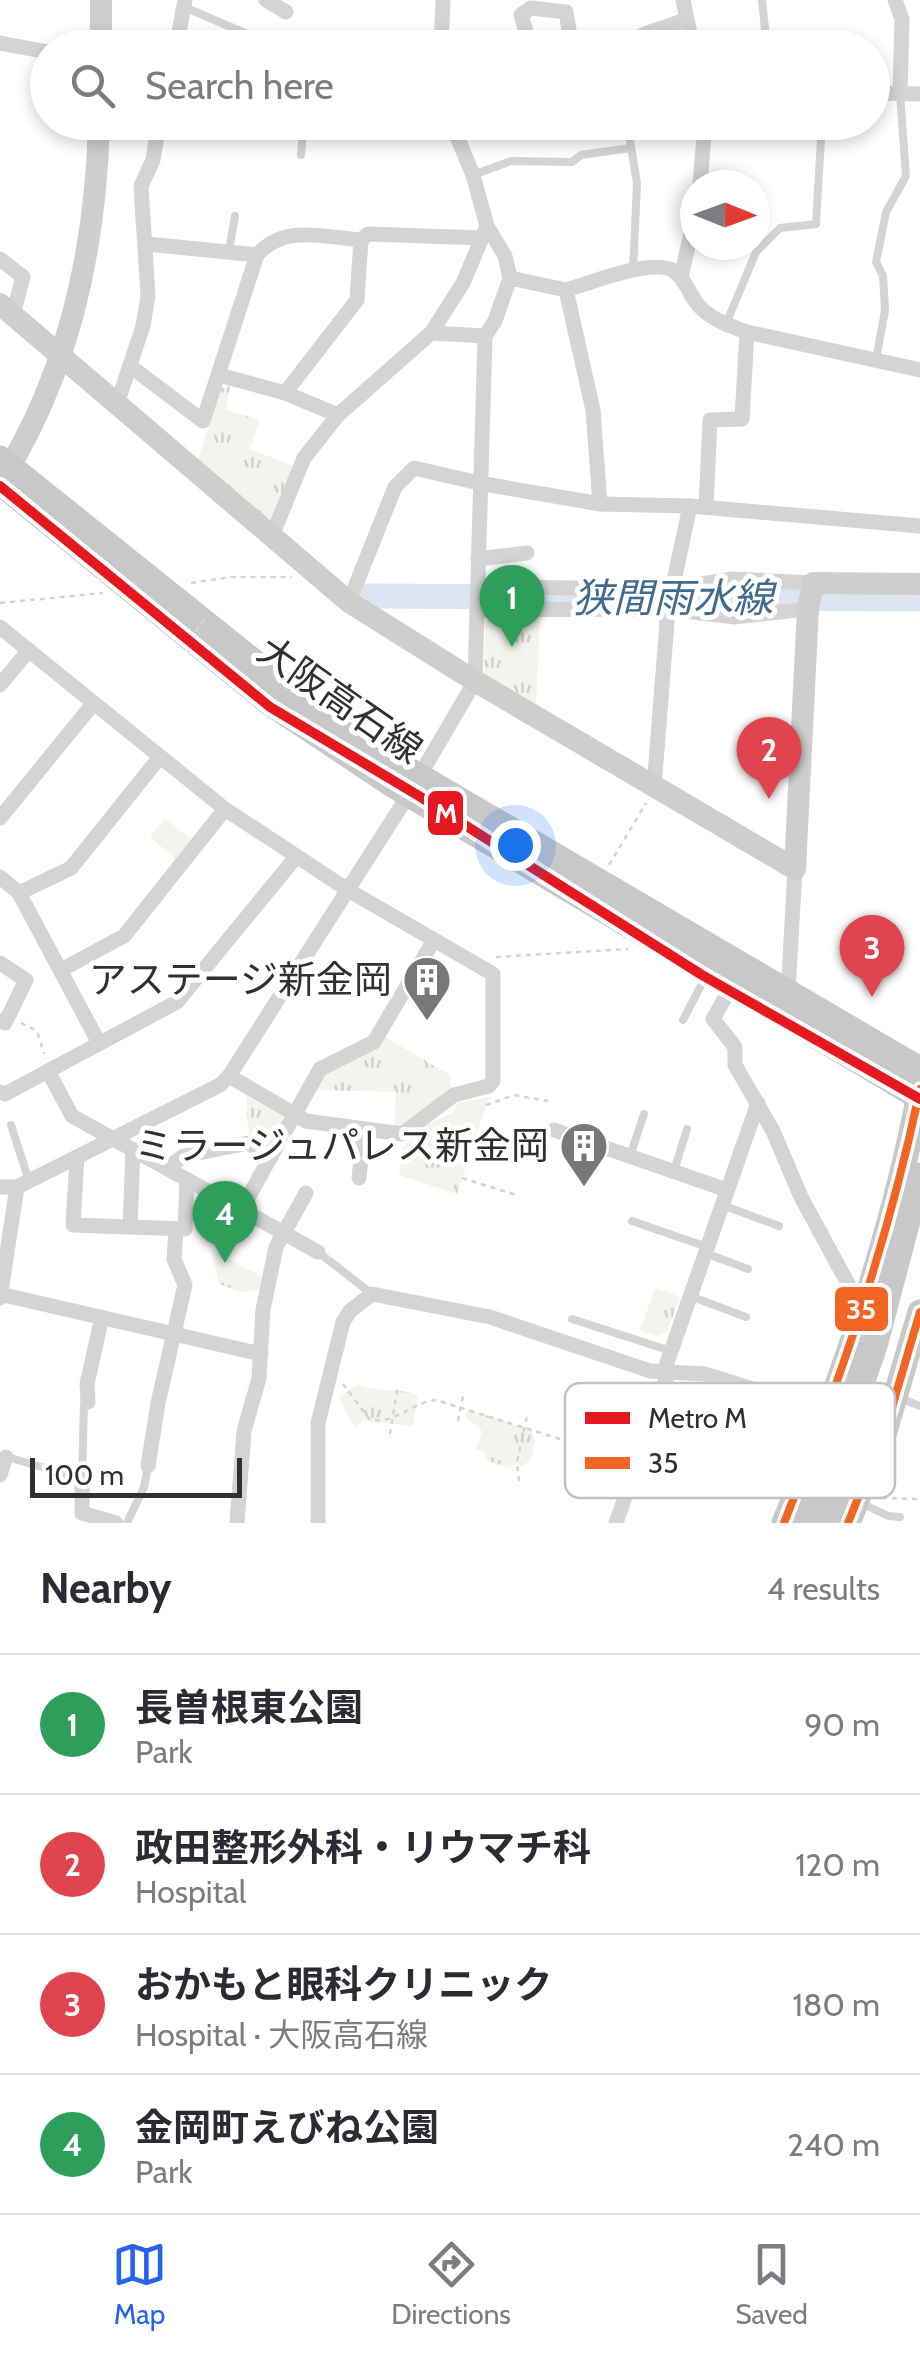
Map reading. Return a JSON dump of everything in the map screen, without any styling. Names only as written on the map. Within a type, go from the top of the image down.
[{"type":"main road","name":"大阪高石線","points":[[2,475],[268,702],[920,1069]]},
{"type":"main road","name":"大阪高石線","points":[[414,785],[708,972],[920,1095]]},
{"type":"main road","points":[[839,1383],[866,1304],[920,1095]]},
{"type":"main road","points":[[862,1383],[920,1175]]},
{"type":"main road","points":[[879,1383],[920,1247]]},
{"type":"main road","points":[[895,1399],[920,1312]]},
{"type":"main road","points":[[784,1523],[794,1498]]},
{"type":"main road","points":[[804,1523],[815,1498]]},
{"type":"main road","points":[[823,1523],[834,1498]]},
{"type":"street","points":[[101,30],[102,0]]},
{"type":"street","points":[[266,0],[286,12]]},
{"type":"street","points":[[683,0],[688,30]]},
{"type":"street","points":[[895,0],[902,19],[900,93]]},
{"type":"street","points":[[437,1],[439,30]]},
{"type":"street","points":[[179,30],[184,4]]},
{"type":"street","points":[[526,30],[522,15],[532,8],[566,12],[569,30]]},
{"type":"street","points":[[656,30],[685,20]]},
{"type":"street","points":[[0,43],[30,49]]},
{"type":"street","points":[[890,93],[920,94]]},
{"type":"street","points":[[2,475],[60,358],[80,295],[91,240],[99,140]]},
{"type":"street","points":[[117,404],[143,326],[148,296],[141,186],[153,160],[156,140]]},
{"type":"street","points":[[0,1187],[23,1184],[220,1085],[229,1076],[475,682],[485,336],[510,278],[505,256],[484,232],[473,175],[458,140]]},
{"type":"street","points":[[701,170],[704,140]]},
{"type":"street","points":[[130,366],[203,422],[257,256],[270,240],[286,235],[361,240],[368,234],[484,232]]},
{"type":"street","points":[[272,536],[304,458],[338,415],[431,334],[463,283],[484,232]]},
{"type":"street","points":[[286,392],[357,300],[361,240]]},
{"type":"street","points":[[147,244],[257,256]]},
{"type":"street","points":[[0,260],[23,277],[7,310],[349,602],[475,682],[795,869]]},
{"type":"street","points":[[681,277],[685,260]]},
{"type":"street","points":[[510,278],[566,290],[650,266],[669,268],[681,277],[696,304],[726,324],[920,370]]},
{"type":"street","points":[[566,290],[594,410],[600,504]]},
{"type":"street","points":[[654,788],[669,598],[698,506],[710,420],[742,420],[747,332]]},
{"type":"street","points":[[431,334],[485,336]]},
{"type":"street","points":[[219,375],[286,392],[338,415]]},
{"type":"street","points":[[349,602],[395,487],[414,468],[600,504],[698,506],[920,526]]},
{"type":"street","points":[[478,558],[527,553]]},
{"type":"street","points":[[476,610],[669,598],[732,579],[810,597]]},
{"type":"street","points":[[478,588],[669,598],[735,617],[810,597],[920,584]]},
{"type":"street","points":[[788,993],[810,597]]},
{"type":"street","points":[[0,627],[225,809],[348,890],[493,974],[494,1081],[490,1086],[454,1095],[402,1134],[306,1121],[229,1076]]},
{"type":"street","points":[[0,686],[29,650]]},
{"type":"street","points":[[0,818],[94,704]]},
{"type":"street","points":[[19,893],[70,868],[159,758]]},
{"type":"street","points":[[60,970],[124,936],[225,809]]},
{"type":"street","points":[[0,1092],[5,1094],[49,1072],[177,1002],[296,857]]},
{"type":"street","points":[[0,877],[19,893],[99,1043]]},
{"type":"street","points":[[241,1210],[320,1069],[374,1042],[434,940]]},
{"type":"street","points":[[0,964],[26,980],[6,1015]]},
{"type":"street","points":[[732,986],[713,1019],[735,1047],[735,1064],[773,1131],[801,1197],[853,1293],[866,1304]]},
{"type":"street","points":[[49,1072],[72,1116],[318,1252]]},
{"type":"street","points":[[663,1383],[758,1103]]},
{"type":"street","points":[[359,1178],[364,1130]]},
{"type":"street","points":[[554,1130],[674,1172],[724,1198]]},
{"type":"street","points":[[166,1168],[184,1156],[248,1143],[271,1156]]},
{"type":"street","points":[[130,1227],[133,1150]]},
{"type":"street","points":[[77,1157],[73,1225],[185,1229],[187,1180]]},
{"type":"street","points":[[23,1184],[0,1295],[261,1354]]},
{"type":"street","points":[[237,1523],[244,1431],[258,1378],[263,1310],[276,1246],[306,1193]]},
{"type":"street","points":[[148,1466],[158,1402],[185,1285],[174,1258],[176,1228]]},
{"type":"street","points":[[318,1523],[318,1422],[343,1322],[350,1311],[372,1294],[490,1317],[666,1374],[706,1374],[734,1383]]},
{"type":"street","points":[[88,1402],[87,1384],[102,1317]]},
{"type":"street","points":[[0,1475],[3,1456]]},
{"type":"street","points":[[82,1479],[82,1513],[116,1523]]},
{"type":"street","points":[[616,1523],[625,1498]]},
{"type":"lane","points":[[762,0],[765,30]]},
{"type":"lane","points":[[184,4],[239,30]]},
{"type":"lane","points":[[876,360],[885,311],[883,276],[876,262],[886,212],[906,176],[900,93]]},
{"type":"lane","points":[[301,156],[302,140]]},
{"type":"lane","points":[[629,140],[637,183],[633,271]]},
{"type":"lane","points":[[726,324],[756,252],[780,228],[816,224],[821,140]]},
{"type":"lane","points":[[473,175],[511,161],[572,162],[581,154],[631,148]]},
{"type":"lane","points":[[229,252],[234,216]]},
{"type":"lane","points":[[684,1020],[708,972]]},
{"type":"lane","points":[[630,1156],[644,1114]]},
{"type":"lane","points":[[11,1125],[23,1184]]},
{"type":"lane","points":[[674,1172],[688,1128]]},
{"type":"lane","points":[[724,1198],[779,1226]]},
{"type":"lane","points":[[632,1221],[748,1268]]},
{"type":"lane","points":[[318,1252],[372,1294]]},
{"type":"lane","points":[[690,1296],[746,1317]]},
{"type":"lane","points":[[572,1319],[671,1351]]},
{"type":"lane","points":[[896,1396],[920,1406]]},
{"type":"lane","points":[[3,1456],[82,1479],[84,1404],[88,1402]]},
{"type":"lane","points":[[127,1523],[148,1466]]},
{"type":"lane","points":[[862,1507],[900,1517]]},
{"type":"path","points":[[179,585],[294,576],[306,566]]},
{"type":"path","points":[[0,602],[112,592]]},
{"type":"path","points":[[183,647],[208,614]]},
{"type":"path","points":[[605,872],[654,788]]},
{"type":"path","points":[[493,974],[496,957],[640,948]]},
{"type":"path","points":[[6,1015],[36,1031],[49,1072]]},
{"type":"path","points":[[486,1105],[514,1095],[548,1101]]},
{"type":"path","points":[[462,1178],[516,1195]]},
{"type":"path","points":[[331,1373],[336,1374],[366,1417],[380,1421],[430,1400],[565,1440]]},
{"type":"path","points":[[390,1434],[398,1385]]},
{"type":"path","points":[[458,1420],[463,1396]]},
{"type":"path","points":[[519,1481],[517,1462],[526,1416]]},
{"type":"path","points":[[862,1507],[920,1499]]},
{"type":"green space","points":[[230,387],[226,410],[260,420],[250,449],[296,467],[276,521],[268,523],[197,463],[220,389]]},
{"type":"green space","points":[[490,616],[540,616],[536,707],[487,679],[485,622]]},
{"type":"green space","points":[[165,818],[192,840],[176,859],[150,837]]},
{"type":"green space","points":[[385,1037],[450,1075],[451,1090],[400,1127],[394,1126],[396,1092],[316,1090],[325,1073]]},
{"type":"green space","points":[[246,1096],[282,1116],[272,1144],[265,1146],[249,1137]]},
{"type":"green space","points":[[489,1097],[457,1194],[399,1175],[403,1148],[429,1124],[454,1112],[458,1103]]},
{"type":"green space","points":[[211,1249],[262,1277],[259,1290],[239,1292],[219,1284]]},
{"type":"green space","points":[[655,1288],[680,1297],[667,1332],[658,1336],[640,1330]]},
{"type":"green space","points":[[357,1385],[418,1395],[413,1426],[363,1421],[356,1426],[339,1397]]},
{"type":"green space","points":[[467,1409],[532,1431],[535,1440],[531,1460],[522,1466],[514,1463],[510,1469],[486,1460],[484,1452],[476,1449],[482,1431],[466,1418]]},
{"type":"waterway","name":"狭間雨水線","points":[[366,596],[920,599]]},
{"type":"metro line","name":"M","points":[[0,486],[270,707],[702,975],[920,1099]]},
{"type":"transit line","name":"35","points":[[836,1383],[894,1200],[920,1089]]},
{"type":"transit line","name":"35","points":[[895,1397],[920,1312]]},
{"type":"transit line","name":"35","points":[[784,1523],[794,1498]]},
{"type":"transit line","name":"35","points":[[848,1523],[858,1498]]},
{"type":"place","name":"長曽根東公園","points":[[512,647]]},
{"type":"place","name":"政田整形外科・リウマチ科","points":[[769,799]]},
{"type":"place","name":"おかもと眼科クリニック","points":[[872,997]]},
{"type":"place","name":"アステージ新金岡","points":[[427,1022]]},
{"type":"place","name":"ミラージュパレス新金岡","points":[[584,1188]]},
{"type":"place","name":"金岡町えびね公園","points":[[225,1263]]}]
